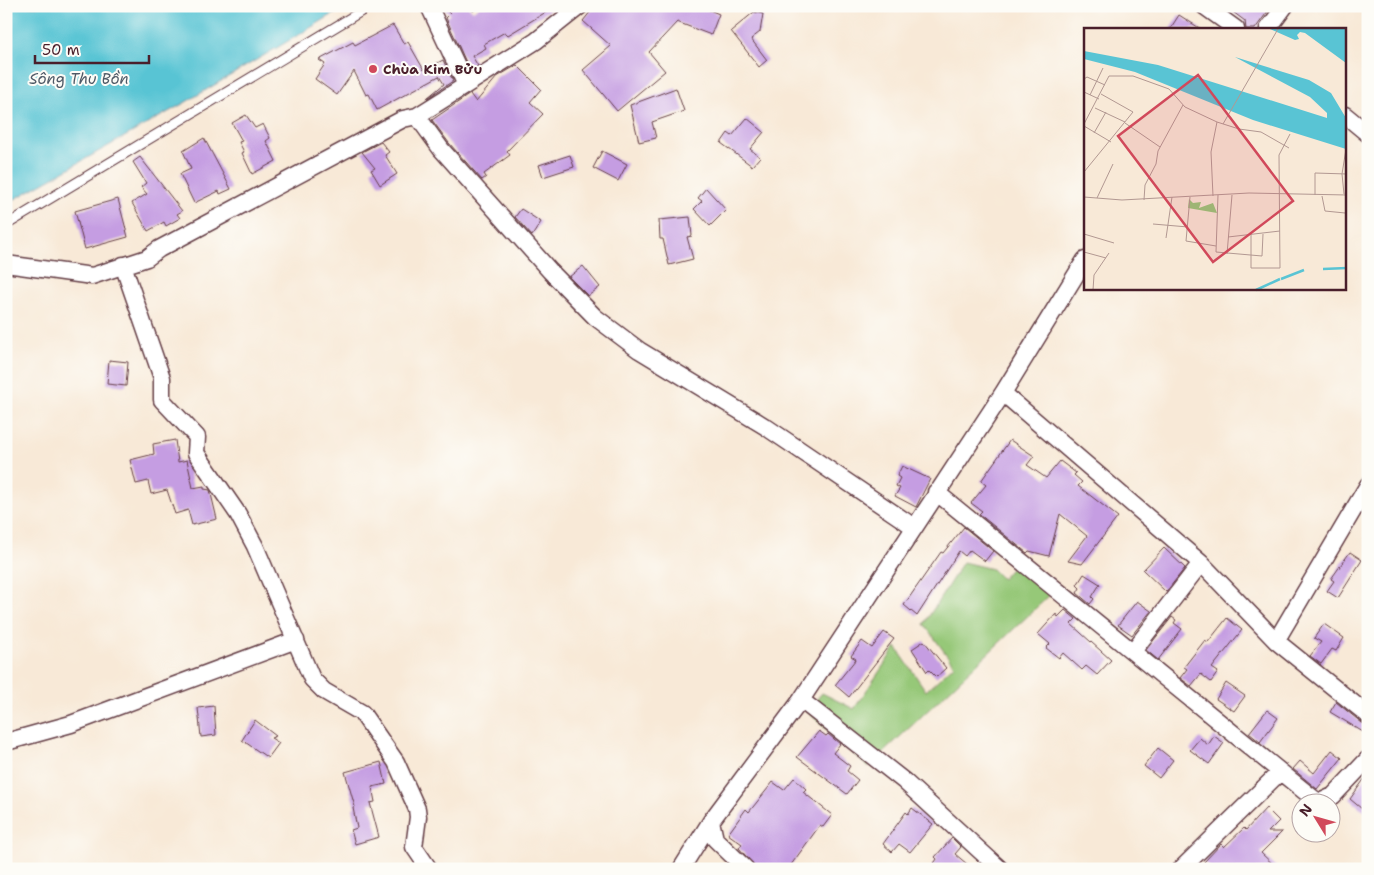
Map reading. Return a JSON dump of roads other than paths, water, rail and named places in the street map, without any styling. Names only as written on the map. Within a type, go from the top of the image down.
[{"type":"street","points":[[429,6],[465,83]]},
{"type":"street","points":[[6,264],[92,276],[147,258],[159,249],[403,119],[417,116],[465,83],[536,41],[580,6]]},
{"type":"street","points":[[1204,6],[1235,28]]},
{"type":"street","points":[[1269,28],[1285,6]]},
{"type":"street","points":[[417,116],[442,150],[550,271],[595,316],[640,350],[766,427],[914,527]]},
{"type":"street","points":[[1346,116],[1368,134]]},
{"type":"street","points":[[680,869],[711,821],[801,700],[936,492],[1003,393],[1084,262]]},
{"type":"street","points":[[122,265],[162,378],[162,400],[197,437],[196,453],[238,514],[255,546],[312,679],[317,686],[362,713],[396,762],[417,809],[418,817],[414,847],[428,869]]},
{"type":"street","points":[[1003,393],[1202,563],[1276,641],[1368,715]]},
{"type":"street","points":[[1276,641],[1368,485]]},
{"type":"street","points":[[936,492],[1133,650],[1280,772],[1320,802],[1333,796],[1368,759]]},
{"type":"street","points":[[1133,650],[1202,563]]},
{"type":"street","points":[[6,742],[71,724],[296,640]]},
{"type":"street","points":[[801,700],[904,781],[997,868]]},
{"type":"street","points":[[1181,869],[1280,772]]},
{"type":"street","points":[[711,821],[716,839],[746,869]]},
{"type":"lane","points":[[6,225],[370,6]]},
{"type":"water","name":"Sông Thu Bồn","points":[[13,6],[347,6],[186,102],[6,204],[6,11]]},
{"type":"place","name":"Chùa Kim Bửu","points":[[373,69]]}]
